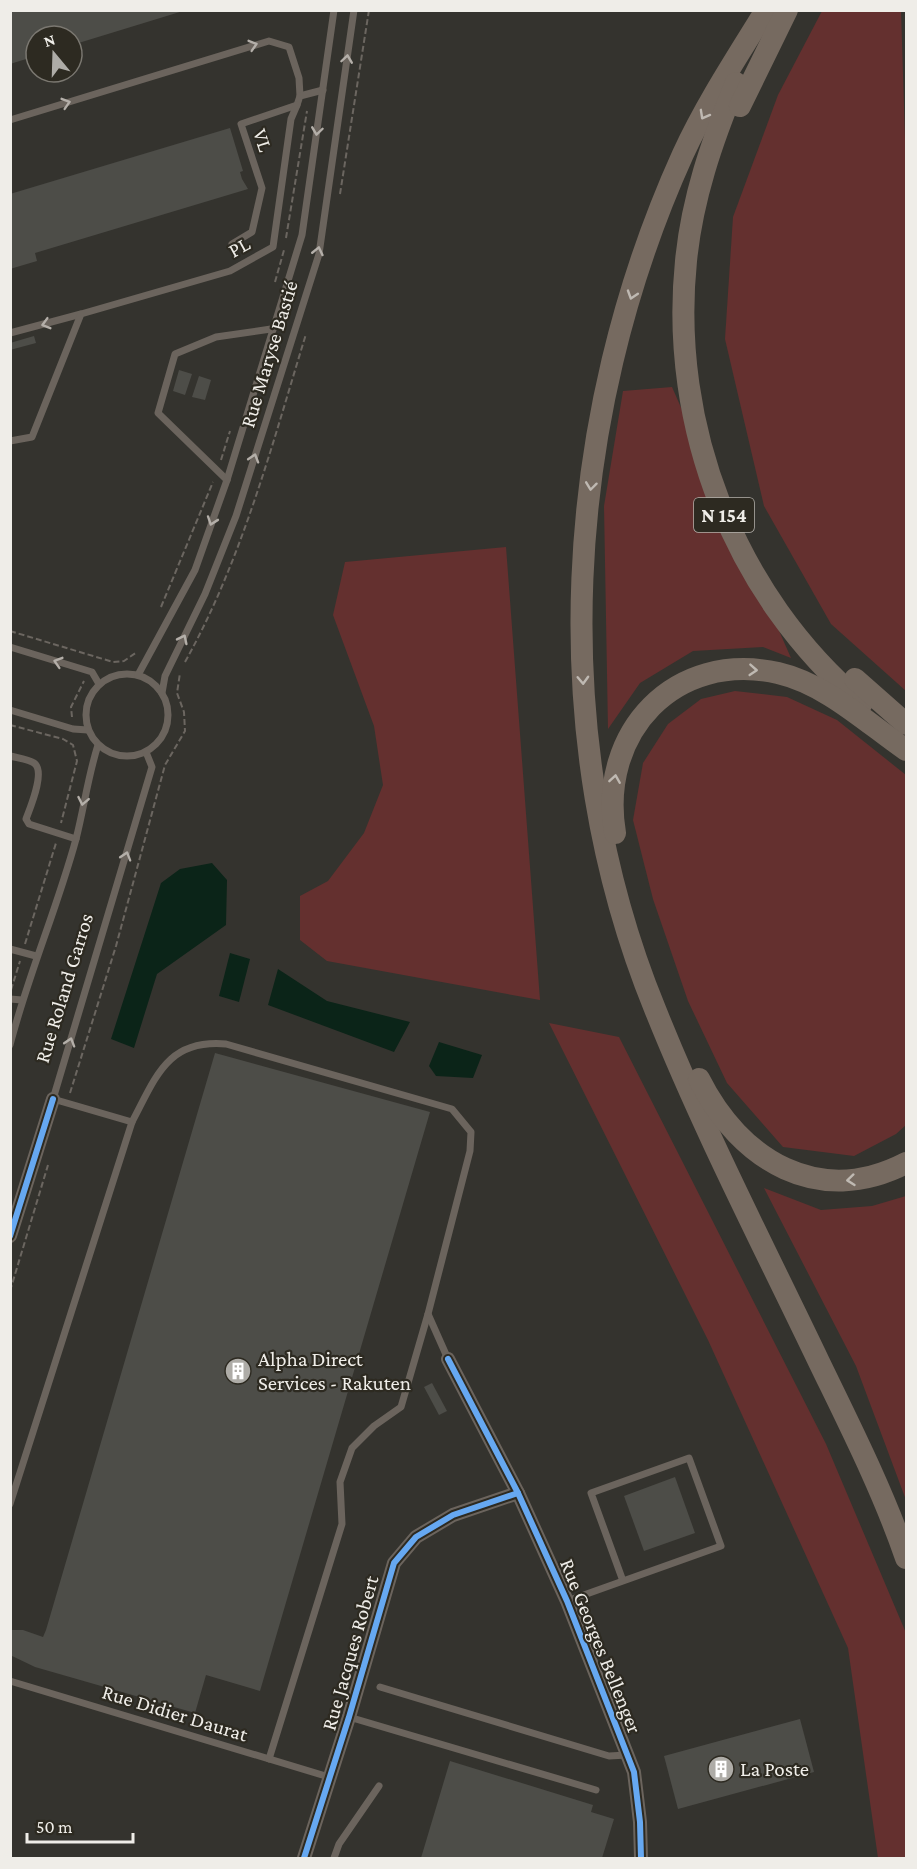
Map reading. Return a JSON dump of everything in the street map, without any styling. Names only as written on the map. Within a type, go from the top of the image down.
[{"type":"highway","name":"N 154","points":[[767,10],[716,133],[693,217],[686,260],[683,304],[688,394],[705,463],[716,495],[729,527],[765,592],[798,638],[823,666],[906,741]]},
{"type":"highway","points":[[767,10],[725,77],[685,151],[649,241],[613,361],[596,445],[585,534],[582,638],[588,741],[592,783],[610,869],[655,1008],[703,1117],[859,1446],[906,1558]]},
{"type":"highway","name":"N 154","points":[[787,10],[750,82],[722,148],[705,215],[700,248],[696,324],[703,397],[710,433],[739,516],[783,595],[822,646],[906,724]]},
{"type":"highway","points":[[906,750],[832,698],[800,680],[758,670],[733,669],[717,672],[693,679],[670,690],[637,722],[618,762],[613,786],[612,816],[624,876],[657,979],[689,1058],[725,1119],[738,1135],[789,1172],[816,1180],[854,1181],[878,1175],[906,1163]]},
{"type":"street","name":"Rue Roland Garros","points":[[10,1236],[60,1101]]},
{"type":"street","name":"Rue Georges Bellenger","points":[[448,1359],[518,1493],[567,1601],[634,1772],[641,1858]]},
{"type":"street","name":"Rue Jacques Robert","points":[[304,1858],[349,1717],[394,1563],[416,1537],[453,1515],[518,1493]]},
{"type":"lane","name":"Rue Maryse Bastié","points":[[138,675],[195,570],[227,480],[271,329],[302,235],[334,10]]},
{"type":"lane","name":"Rue Maryse Bastié","points":[[162,693],[165,676],[205,594],[236,516],[319,254],[354,10]]},
{"type":"lane","points":[[10,120],[269,41],[290,46],[299,78],[300,96],[297,105]]},
{"type":"lane","points":[[300,96],[323,90]]},
{"type":"lane","name":"VL","points":[[232,244],[252,232],[262,188],[241,124],[297,105]]},
{"type":"lane","name":"PL","points":[[10,333],[230,271],[273,247],[291,119],[297,105]]},
{"type":"lane","points":[[10,441],[32,437],[81,314]]},
{"type":"lane","points":[[227,480],[158,413],[175,354],[216,337],[271,329]]},
{"type":"lane","points":[[10,647],[90,671],[99,684]]},
{"type":"lane","points":[[118,675],[138,675],[156,685],[162,693],[167,703],[167,726],[163,736],[146,752],[121,756],[108,753],[98,745],[88,730],[87,705],[99,684],[118,675]]},
{"type":"lane","points":[[10,710],[73,729],[88,730]]},
{"type":"lane","name":"Rue Roland Garros","points":[[10,1045],[36,956],[76,839],[89,775],[98,745]]},
{"type":"lane","name":"Rue Roland Garros","points":[[60,1101],[152,767],[146,752]]},
{"type":"lane","points":[[10,756],[34,763],[38,768],[39,776],[27,819],[29,824],[76,839]]},
{"type":"lane","points":[[10,949],[36,956]]},
{"type":"lane","points":[[10,999],[22,1000]]},
{"type":"lane","points":[[10,1504],[132,1122],[169,1058],[189,1047],[207,1042],[226,1044],[452,1109],[471,1132],[470,1151],[428,1314],[400,1407],[374,1426],[352,1448],[340,1482],[342,1524],[269,1759]]},
{"type":"lane","points":[[60,1101],[132,1122]]},
{"type":"lane","points":[[428,1314],[448,1359]]},
{"type":"lane","points":[[567,1601],[623,1581],[721,1546],[689,1458],[591,1493],[623,1581]]},
{"type":"lane","name":"Rue Didier Daurat","points":[[10,1681],[329,1777]]},
{"type":"lane","points":[[380,1687],[609,1756],[627,1755]]},
{"type":"lane","points":[[349,1717],[596,1790]]},
{"type":"lane","points":[[334,1858],[339,1844],[379,1786]]},
{"type":"path","points":[[339,199],[369,10]]},
{"type":"path","points":[[274,286],[284,253],[310,93]]},
{"type":"path","points":[[60,1101],[116,946],[165,765],[185,731],[177,680],[206,624],[250,516],[308,327]]},
{"type":"path","points":[[161,608],[217,470],[231,427]]},
{"type":"path","points":[[10,631],[104,660],[124,661],[141,648]]},
{"type":"path","points":[[67,742],[73,729],[70,707],[90,671],[104,660]]},
{"type":"path","points":[[10,1291],[50,1158]]},
{"type":"shaded area","points":[[822,11],[901,11],[906,171],[906,691],[831,624],[764,506],[725,339],[733,217],[778,95]]},
{"type":"shaded area","points":[[672,387],[791,658],[763,647],[693,651],[640,683],[608,729],[604,506],[623,391]]},
{"type":"shaded area","points":[[506,547],[540,1000],[327,961],[300,940],[300,896],[328,881],[364,833],[383,785],[374,726],[333,615],[345,562]]},
{"type":"shaded area","points":[[735,691],[787,697],[837,720],[906,775],[906,1125],[896,1134],[854,1156],[783,1147],[727,1083],[688,1001],[653,899],[633,820],[643,763],[668,724],[701,699]]},
{"type":"shaded area","points":[[212,863],[227,880],[226,925],[157,974],[134,1048],[111,1039],[161,883],[180,869]]},
{"type":"shaded area","points":[[230,953],[250,959],[239,1002],[219,996]]},
{"type":"shaded area","points":[[278,969],[327,1001],[410,1022],[394,1052],[268,1005]]},
{"type":"shaded area","points":[[549,1023],[619,1037],[826,1444],[906,1633],[906,1858],[878,1858],[848,1648],[708,1340]]},
{"type":"shaded area","points":[[439,1042],[482,1055],[473,1078],[436,1076],[429,1066]]},
{"type":"shaded area","points":[[764,1188],[821,1210],[872,1206],[906,1196],[906,1500],[856,1366]]},
{"type":"building","points":[[10,10],[183,10],[84,41],[84,24],[24,24],[24,60],[10,64]]},
{"type":"building","points":[[230,128],[243,171],[240,172],[242,179],[248,189],[35,253],[37,261],[10,269],[10,194]]},
{"type":"building","points":[[34,336],[36,343],[10,350],[10,343]]},
{"type":"building","points":[[179,370],[192,374],[185,395],[173,391]]},
{"type":"building","points":[[199,376],[211,380],[205,400],[192,397]]},
{"type":"building","name":"Alpha Direct Services - Rakuten","points":[[215,1053],[430,1112],[260,1691],[206,1675],[195,1713],[35,1667],[10,1655],[10,1630],[23,1630],[43,1637],[46,1630]]},
{"type":"building","points":[[432,1383],[447,1411],[439,1415],[424,1387]]},
{"type":"building","points":[[675,1477],[695,1533],[644,1551],[624,1496]]},
{"type":"building","name":"La Poste","points":[[800,1719],[814,1772],[678,1809],[664,1756]]},
{"type":"building","points":[[450,1761],[593,1805],[591,1812],[614,1819],[602,1858],[421,1858]]},
{"type":"cycle path","points":[[10,1236],[53,1099]]},
{"type":"cycle path","points":[[448,1359],[518,1493],[567,1601],[634,1772],[640,1822],[641,1858]]},
{"type":"cycle path","points":[[304,1858],[349,1717],[394,1563],[416,1537],[453,1515],[518,1493]]},
{"type":"place","name":"Alpha Direct Services - Rakuten","points":[[238,1371]]},
{"type":"place","name":"La Poste","points":[[721,1769]]}]
